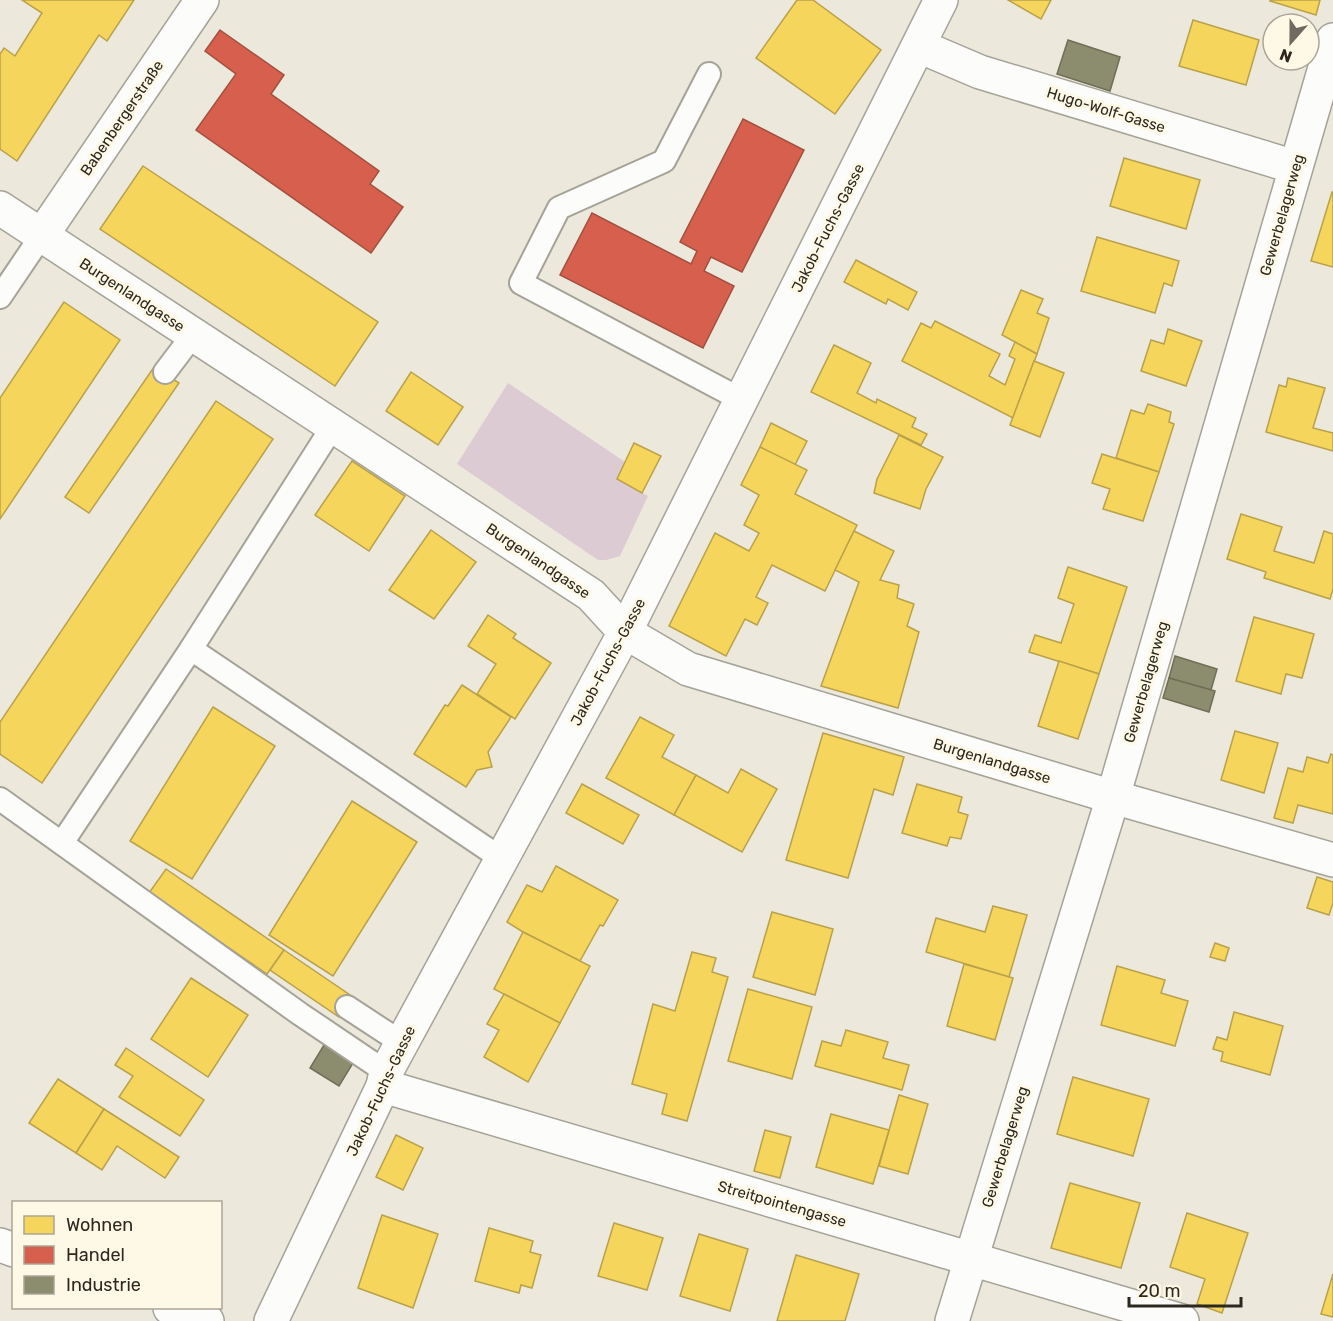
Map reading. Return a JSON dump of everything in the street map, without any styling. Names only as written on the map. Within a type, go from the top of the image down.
[{"type":"street","name":"Babenbergerstraße","points":[[42,236],[202,0]]},
{"type":"street","name":"Jakob-Fuchs-Gasse","points":[[271,1321],[402,1043],[625,632],[941,0]]},
{"type":"street","name":"Gewerbelagerweg","points":[[952,1321],[1113,797],[1333,40]]},
{"type":"street","name":"Hugo-Wolf-Gasse","points":[[919,46],[980,72],[1295,167]]},
{"type":"street","name":"Burgenlandgasse","points":[[0,208],[591,595],[625,632],[688,669],[1113,797],[1333,860]]},
{"type":"street","name":"Streitpointengasse","points":[[385,1079],[970,1259],[1182,1321]]},
{"type":"street","points":[[173,1309],[207,1321]]},
{"type":"lane","points":[[709,74],[664,161],[560,208],[521,283],[741,400]]},
{"type":"lane","points":[[0,297],[42,236]]},
{"type":"lane","points":[[165,372],[193,335]]},
{"type":"lane","points":[[62,843],[191,649],[333,426]]},
{"type":"lane","points":[[191,649],[502,859]]},
{"type":"lane","points":[[0,799],[300,1014],[385,1079]]},
{"type":"lane","points":[[347,1007],[402,1043]]},
{"type":"shaded area","points":[[508,383],[625,462],[617,479],[648,496],[620,556],[598,560],[457,464]]},
{"type":"building: Wohnen","points":[[22,0],[134,0],[107,41],[99,35],[17,161],[0,149],[0,54],[4,48],[15,56],[42,13]]},
{"type":"building: Wohnen","points":[[797,0],[813,0],[881,50],[835,114],[756,58]]},
{"type":"building: Wohnen","points":[[1008,0],[1051,0],[1041,19]]},
{"type":"building: Wohnen","points":[[1320,0],[1317,12],[1306,12],[1270,1]]},
{"type":"building: Wohnen","points":[[1193,20],[1259,40],[1246,85],[1179,66]]},
{"type":"building: Wohnen","points":[[1124,158],[1200,180],[1186,229],[1110,206]]},
{"type":"building: Wohnen","points":[[143,166],[378,322],[335,386],[100,229]]},
{"type":"building: Wohnen","points":[[1333,192],[1333,267],[1311,261]]},
{"type":"building: Wohnen","points":[[1097,237],[1179,261],[1172,286],[1164,283],[1155,313],[1081,291]]},
{"type":"building: Wohnen","points":[[856,260],[917,292],[908,310],[888,299],[886,304],[844,282]]},
{"type":"building: Wohnen","points":[[1021,290],[1043,299],[1037,313],[1049,318],[1037,354],[1002,335]]},
{"type":"building: Wohnen","points":[[64,302],[120,340],[0,519],[0,398]]},
{"type":"building: Wohnen","points":[[935,321],[1000,354],[989,376],[1005,385],[1015,359],[1009,356],[1015,342],[1037,354],[1013,418],[902,361],[921,323],[931,328]]},
{"type":"building: Wohnen","points":[[1168,329],[1202,341],[1186,386],[1141,371],[1151,340],[1164,344]]},
{"type":"building: Wohnen","points":[[834,345],[871,363],[857,393],[876,403],[877,399],[916,418],[912,427],[927,434],[921,445],[811,392]]},
{"type":"building: Wohnen","points":[[1034,361],[1064,373],[1040,437],[1010,425]]},
{"type":"building: Wohnen","points":[[154,367],[179,383],[89,513],[65,497]]},
{"type":"building: Wohnen","points":[[411,372],[463,407],[438,445],[386,411]]},
{"type":"building: Wohnen","points":[[1288,378],[1325,388],[1313,428],[1333,433],[1333,451],[1266,432],[1279,385],[1286,387]]},
{"type":"building: Wohnen","points":[[216,401],[273,439],[42,783],[0,754],[0,722]]},
{"type":"building: Wohnen","points":[[1148,404],[1171,412],[1169,422],[1174,424],[1159,472],[1116,458],[1131,410],[1144,414]]},
{"type":"building: Wohnen","points":[[771,423],[807,441],[795,465],[760,447]]},
{"type":"building: Wohnen","points":[[899,435],[943,457],[926,489],[920,509],[874,493],[877,479]]},
{"type":"building: Wohnen","points":[[634,443],[661,456],[642,493],[617,479]]},
{"type":"building: Wohnen","points":[[760,447],[807,470],[795,494],[857,525],[825,591],[772,565],[756,597],[768,603],[757,625],[745,619],[726,656],[669,626],[715,533],[749,551],[759,533],[744,525],[759,495],[741,485]]},
{"type":"building: Wohnen","points":[[1102,454],[1159,472],[1143,521],[1103,509],[1110,489],[1092,483]]},
{"type":"building: Wohnen","points":[[352,461],[405,496],[369,551],[315,515]]},
{"type":"building: Wohnen","points":[[1241,514],[1282,527],[1274,551],[1314,563],[1324,531],[1333,534],[1333,589],[1330,599],[1264,578],[1266,572],[1227,559]]},
{"type":"building: Wohnen","points":[[431,530],[476,562],[434,619],[389,590]]},
{"type":"building: Wohnen","points":[[854,531],[894,551],[880,580],[899,585],[897,598],[914,604],[907,626],[919,632],[898,708],[821,686],[859,582],[835,570]]},
{"type":"building: Wohnen","points":[[1068,567],[1127,587],[1099,674],[1029,652],[1035,635],[1061,643],[1074,604],[1058,598]]},
{"type":"building: Wohnen","points":[[488,615],[516,634],[513,638],[551,663],[515,719],[477,694],[496,664],[468,646]]},
{"type":"building: Wohnen","points":[[1254,617],[1314,634],[1302,678],[1286,674],[1281,694],[1236,681]]},
{"type":"building: Wohnen","points":[[1059,661],[1099,674],[1078,739],[1038,726]]},
{"type":"building: Wohnen","points":[[462,685],[511,717],[488,752],[492,767],[477,770],[466,787],[414,754],[445,705],[448,706]]},
{"type":"building: Wohnen","points":[[213,707],[275,746],[192,879],[130,841]]},
{"type":"building: Wohnen","points":[[640,717],[674,735],[662,757],[696,775],[674,815],[606,778]]},
{"type":"building: Wohnen","points":[[1235,731],[1278,743],[1264,793],[1221,780]]},
{"type":"building: Wohnen","points":[[823,733],[904,757],[893,795],[874,789],[848,878],[786,860]]},
{"type":"building: Wohnen","points":[[1331,754],[1333,755],[1333,814],[1298,805],[1293,823],[1274,818],[1288,768],[1303,772],[1307,757],[1328,763]]},
{"type":"building: Wohnen","points":[[741,769],[777,789],[742,852],[674,815],[696,775],[728,793]]},
{"type":"building: Wohnen","points":[[582,784],[639,815],[623,844],[566,813]]},
{"type":"building: Wohnen","points":[[917,784],[962,797],[958,812],[968,815],[961,839],[950,837],[947,846],[902,833]]},
{"type":"building: Wohnen","points":[[352,801],[417,842],[333,976],[269,935]]},
{"type":"building: Wohnen","points":[[556,866],[618,900],[603,926],[600,925],[580,961],[507,922],[527,885],[542,892]]},
{"type":"building: Wohnen","points":[[166,869],[284,950],[267,974],[149,893]]},
{"type":"building: Wohnen","points":[[1317,877],[1333,882],[1333,903],[1329,915],[1307,908]]},
{"type":"building: Wohnen","points":[[993,906],[1027,915],[1009,977],[926,952],[936,918],[985,932]]},
{"type":"building: Wohnen","points":[[772,912],[833,929],[815,995],[753,977]]},
{"type":"building: Wohnen","points":[[523,932],[590,966],[560,1023],[494,989]]},
{"type":"building: Wohnen","points":[[1215,943],[1229,948],[1225,961],[1210,957]]},
{"type":"building: Wohnen","points":[[284,950],[353,997],[339,1017],[270,970]]},
{"type":"building: Wohnen","points":[[692,952],[716,958],[712,972],[728,977],[687,1121],[662,1114],[667,1094],[632,1084],[653,1004],[675,1011]]},
{"type":"building: Wohnen","points":[[964,964],[1013,978],[995,1040],[947,1026]]},
{"type":"building: Wohnen","points":[[1117,966],[1165,980],[1161,993],[1188,1001],[1175,1046],[1101,1025]]},
{"type":"building: Wohnen","points":[[191,978],[248,1015],[208,1077],[151,1039]]},
{"type":"building: Wohnen","points":[[748,989],[812,1007],[792,1079],[728,1061]]},
{"type":"building: Wohnen","points":[[504,994],[560,1023],[528,1082],[484,1057],[499,1030],[487,1024]]},
{"type":"building: Wohnen","points":[[1234,1012],[1283,1026],[1270,1075],[1221,1061],[1223,1052],[1213,1049],[1217,1037],[1227,1040]]},
{"type":"building: Wohnen","points":[[846,1030],[888,1042],[883,1058],[909,1065],[902,1090],[815,1066],[822,1041],[841,1046]]},
{"type":"building: Wohnen","points":[[126,1048],[204,1100],[180,1136],[119,1097],[133,1076],[115,1065]]},
{"type":"building: Wohnen","points":[[1073,1077],[1149,1099],[1133,1156],[1057,1134]]},
{"type":"building: Wohnen","points":[[58,1079],[104,1109],[76,1153],[29,1123]]},
{"type":"building: Wohnen","points":[[899,1095],[928,1104],[908,1174],[879,1166]]},
{"type":"building: Wohnen","points":[[104,1109],[179,1157],[165,1178],[117,1146],[102,1170],[76,1153]]},
{"type":"building: Wohnen","points":[[831,1114],[889,1130],[873,1184],[816,1167]]},
{"type":"building: Wohnen","points":[[765,1130],[791,1137],[780,1178],[754,1171]]},
{"type":"building: Wohnen","points":[[396,1135],[423,1148],[403,1190],[376,1177]]},
{"type":"building: Wohnen","points":[[1070,1183],[1140,1203],[1121,1268],[1051,1248]]},
{"type":"building: Wohnen","points":[[1187,1213],[1248,1233],[1222,1313],[1197,1304],[1205,1279],[1170,1267]]},
{"type":"building: Wohnen","points":[[382,1215],[438,1234],[413,1308],[358,1288]]},
{"type":"building: Wohnen","points":[[614,1223],[663,1238],[647,1290],[598,1276]]},
{"type":"building: Wohnen","points":[[489,1228],[533,1241],[530,1252],[541,1255],[532,1288],[521,1285],[519,1293],[475,1281]]},
{"type":"building: Wohnen","points":[[699,1234],[748,1249],[730,1311],[680,1296]]},
{"type":"building: Wohnen","points":[[796,1255],[859,1274],[845,1321],[777,1321]]},
{"type":"building: Wohnen","points":[[1333,1274],[1333,1317],[1321,1314]]},
{"type":"building: Handel","points":[[220,30],[284,75],[271,94],[379,171],[370,184],[403,207],[371,253],[196,130],[236,74],[205,51]]},
{"type":"building: Handel","points":[[743,119],[804,150],[742,272],[711,257],[704,271],[734,286],[703,348],[560,275],[592,213],[691,264],[697,251],[680,242]]},
{"type":"building: Industrie","points":[[1068,40],[1120,57],[1110,91],[1057,74]]},
{"type":"building: Industrie","points":[[1175,656],[1217,669],[1211,690],[1169,678]]},
{"type":"building: Industrie","points":[[1169,678],[1215,691],[1209,712],[1163,698]]},
{"type":"building: Industrie","points":[[324,1045],[353,1063],[339,1086],[310,1068]]}]
